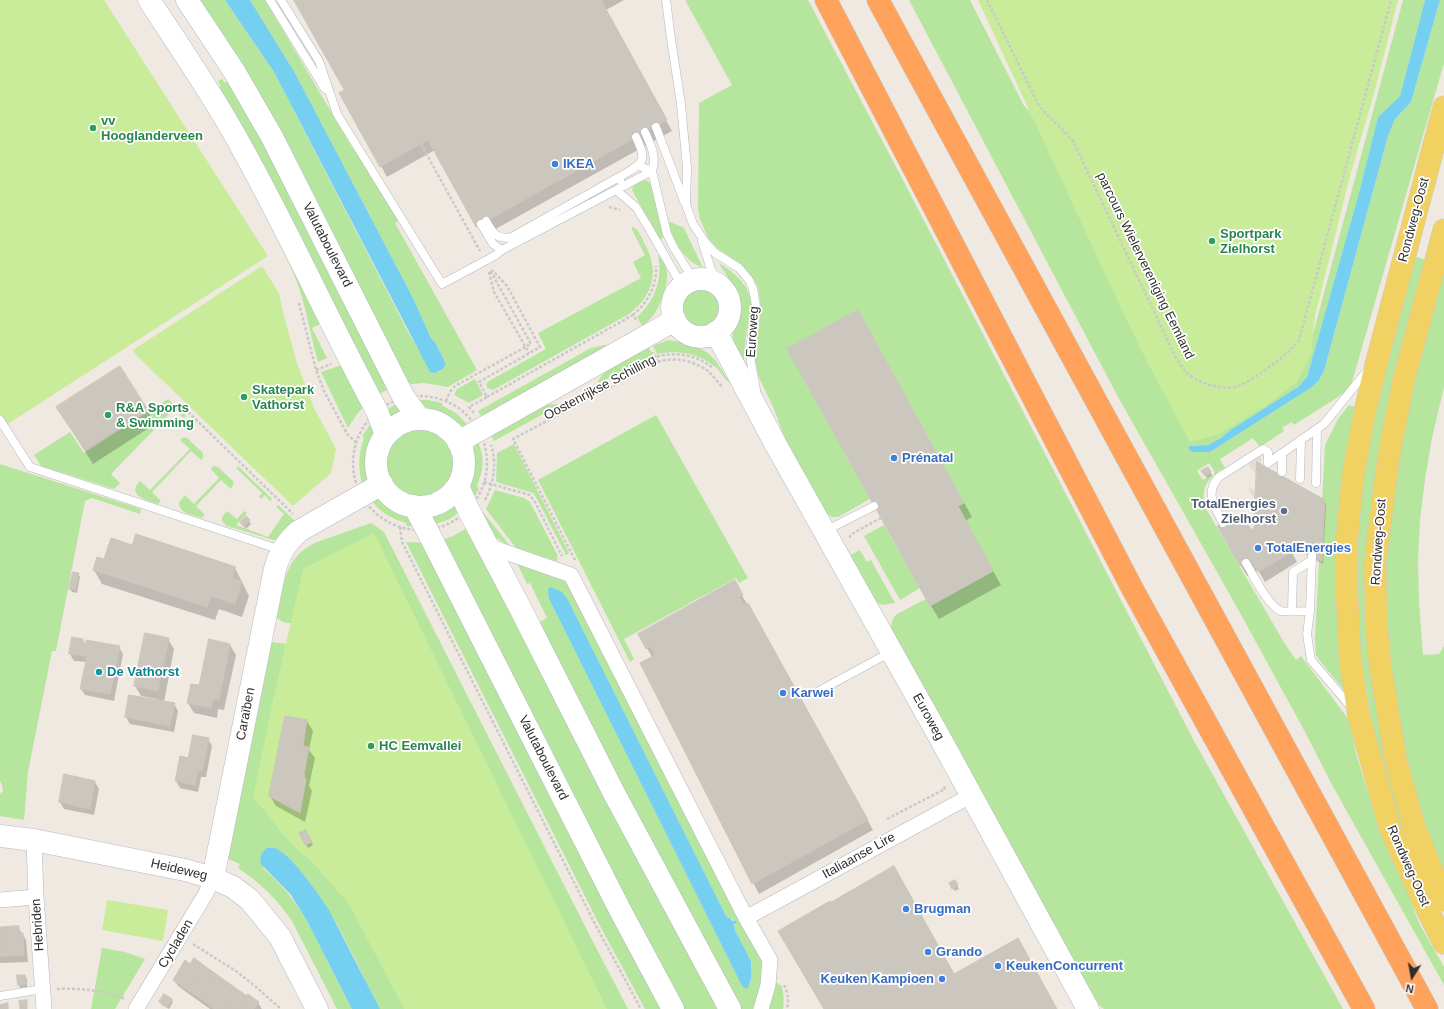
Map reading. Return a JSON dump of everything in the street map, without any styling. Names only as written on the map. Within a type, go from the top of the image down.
[{"type":"highway","points":[[826,0],[1132,588],[1364,1009]]},
{"type":"highway","points":[[878,0],[1427,1009]]},
{"type":"main road","points":[[149,0],[207,89],[256,174],[377,411],[386,435]]},
{"type":"main road","name":"Valutaboulevard","points":[[188,0],[234,71],[283,158],[404,398],[420,419]]},
{"type":"main road","name":"Rondweg-Oost","points":[[1444,107],[1378,357],[1365,412],[1353,475],[1347,537],[1347,596],[1350,658],[1359,717],[1390,828],[1444,943]]},
{"type":"main road","name":"Rondweg-Oost","points":[[1444,230],[1402,387],[1389,454],[1375,562],[1376,620],[1380,665],[1396,761],[1414,826],[1444,900]]},
{"type":"main road","points":[[715,282],[700,278],[687,283],[673,298],[672,306],[675,320],[679,327],[685,332],[693,336],[701,337],[709,336],[716,332]]},
{"type":"main road","name":"Euroweg","points":[[715,282],[726,292],[730,307],[730,314],[727,321],[716,332],[766,426],[972,794],[1088,1009]]},
{"type":"main road","name":"Oostenrijkse Schilling","points":[[458,442],[675,320]]},
{"type":"main road","points":[[420,419],[442,425],[458,442],[463,453],[464,464],[462,476],[458,486],[449,496],[440,502],[429,506],[414,506],[396,500],[388,493],[382,484],[376,462],[378,451],[386,435],[398,425],[409,420],[420,419]]},
{"type":"main road","name":"Caraïben","points":[[213,878],[277,562],[289,540],[299,531],[382,484]]},
{"type":"main road","points":[[458,486],[468,510],[488,546],[615,795],[730,1009]]},
{"type":"main road","name":"Valutaboulevard","points":[[414,506],[613,897],[673,1009]]},
{"type":"main road","name":"Heideweg","points":[[0,836],[34,840],[185,870],[213,878],[232,887],[250,900],[280,936],[317,1009]]},
{"type":"street","points":[[488,546],[571,574],[746,918],[770,960],[768,984],[760,1009]]},
{"type":"street","name":"Italiaanse Lire","points":[[746,918],[972,794]]},
{"type":"street","name":"Hebriden","points":[[34,840],[36,898],[44,1009]]},
{"type":"street","name":"Cycladen","points":[[139,1008],[206,893],[213,878]]},
{"type":"street","points":[[0,900],[36,898]]},
{"type":"lane","points":[[270,0],[333,102]]},
{"type":"lane","points":[[281,0],[319,61],[337,114],[442,284],[486,263],[502,250],[652,171]]},
{"type":"lane","points":[[666,0],[681,104],[687,168],[686,205]]},
{"type":"lane","name":"Euroweg","points":[[656,127],[693,224],[715,253],[739,268],[749,280],[753,289],[756,306],[750,349],[751,362],[754,385],[766,426]]},
{"type":"lane","points":[[646,132],[654,153],[655,163],[652,171],[664,222],[687,283]]},
{"type":"lane","points":[[502,250],[493,244],[484,223],[494,234],[501,238],[510,238],[639,166],[643,160],[642,152],[636,137]]},
{"type":"lane","points":[[639,166],[652,171]]},
{"type":"lane","points":[[616,190],[621,176]]},
{"type":"lane","points":[[616,190],[636,207],[660,247],[687,283]]},
{"type":"lane","name":"Euroweg","points":[[700,235],[715,282]]},
{"type":"lane","name":"Rondweg-Oost","points":[[1222,523],[1213,504],[1212,490],[1214,482],[1219,477],[1263,449],[1268,452],[1268,463],[1324,424],[1378,357]]},
{"type":"lane","points":[[0,420],[30,467],[282,551]]},
{"type":"lane","points":[[1316,483],[1317,429]]},
{"type":"lane","points":[[1300,479],[1301,440]]},
{"type":"lane","points":[[1282,453],[1282,472]]},
{"type":"lane","points":[[825,531],[874,506]]},
{"type":"lane","name":"Rondweg-Oost","points":[[1292,610],[1293,572],[1312,558],[1310,611],[1307,634],[1311,660],[1359,717]]},
{"type":"lane","points":[[1246,563],[1274,608],[1283,612],[1292,610],[1310,611]]},
{"type":"lane","points":[[817,692],[892,651]]},
{"type":"lane","points":[[0,996],[42,989]]},
{"type":"path","name":"parcours Wielervereniging Eemland","points":[[987,0],[1039,106],[1047,116],[1066,132],[1073,141],[1176,358],[1187,373],[1212,386],[1223,387],[1235,387],[1249,380],[1281,360],[1299,340],[1391,0]]},
{"type":"path","points":[[421,144],[531,344],[455,386],[450,392],[446,401]]},
{"type":"path","points":[[606,207],[624,212]]},
{"type":"path","points":[[487,397],[633,315],[650,297],[656,273],[655,260]]},
{"type":"path","points":[[486,263],[494,292],[529,353]]},
{"type":"path","points":[[299,301],[316,370],[324,391],[344,430],[357,443]]},
{"type":"path","points":[[484,482],[530,495],[535,502],[571,574],[581,570],[513,439],[658,362],[633,315]]},
{"type":"path","name":"Oostenrijkse Schilling","points":[[638,365],[655,356],[676,354],[692,356],[715,370]]},
{"type":"path","points":[[316,370],[335,362]]},
{"type":"path","points":[[427,397],[446,401],[469,419],[478,430],[486,451],[486,472],[484,482],[475,502],[468,510],[450,522],[427,530],[409,529],[390,523],[369,505],[362,495],[356,481],[354,468],[355,455],[357,443],[364,427],[377,411],[390,403],[404,398],[427,397]]},
{"type":"path","points":[[181,405],[306,526]]},
{"type":"path","points":[[513,435],[527,427]]},
{"type":"path","points":[[486,451],[492,447]]},
{"type":"path","points":[[400,527],[402,542],[596,926],[641,1009]]},
{"type":"path","points":[[887,819],[944,789],[941,782]]},
{"type":"path","points":[[180,936],[236,972],[281,1009]]},
{"type":"path","points":[[42,989],[64,988],[102,992],[122,998],[139,1008]]},
{"type":"green space","name":"vv Hooglanderveen","points":[[0,0],[104,0],[268,256],[0,429]]},
{"type":"green space","points":[[195,0],[225,0],[274,72],[407,330],[432,373],[439,371],[444,368],[446,364],[435,342],[431,338],[413,298],[295,73],[250,0],[265,0],[352,147],[368,167],[399,221],[395,223],[477,370],[448,387],[424,383],[402,385]]},
{"type":"green space","points":[[685,0],[808,0],[1193,739],[1343,1009],[1104,1009],[1099,1005],[892,632],[892,622],[897,614],[926,599],[930,606],[993,571],[958,506],[964,502],[858,310],[787,349],[870,499],[838,517],[832,517],[825,512],[785,439],[774,409],[758,375],[755,349],[761,307],[758,287],[753,278],[742,265],[718,249],[708,238],[700,219],[698,209],[699,103],[732,85]]},
{"type":"green space","points":[[909,0],[970,0],[1024,106],[1052,131],[1313,334],[1403,0],[1425,0],[1400,96],[1378,117],[1359,193],[1307,377],[1298,387],[1232,429],[1221,438],[1208,445],[1189,446],[1204,452],[1210,452],[1312,387],[1319,380],[1324,371],[1388,136],[1395,119],[1411,102],[1440,0],[1444,0],[1444,63],[1352,382],[1344,393],[1294,425],[1292,422],[1282,428],[1284,431],[1260,447],[1253,438],[1220,459],[1225,468],[1223,471],[1222,469],[1215,475],[1215,472],[1209,463],[1197,471],[1203,480],[1212,474],[1213,476],[1205,487],[1204,500],[1202,502],[1285,644],[1296,660],[1301,656],[1349,720],[1357,757],[1374,812],[1401,874],[1419,923],[1444,967],[1444,985],[1331,783],[1239,611],[1117,395]]},
{"type":"green space","name":"Sportpark Zielhorst","points":[[978,0],[1398,0],[1375,90],[1350,176],[1315,316],[1311,354],[1297,382],[1268,404],[1218,435],[1190,442],[1147,362],[1120,306]]},
{"type":"green space","points":[[232,78],[389,389],[379,394],[214,92],[221,86],[218,81],[222,79],[225,83]]},
{"type":"green space","points":[[213,108],[283,249],[275,234]]},
{"type":"green space","points":[[641,180],[648,181],[652,186],[663,236],[660,240],[632,190],[634,184]]},
{"type":"green space","points":[[670,222],[684,228],[703,268],[685,256],[673,237]]},
{"type":"green space","points":[[632,227],[639,232],[652,261],[653,271],[649,289],[645,298],[638,306],[629,314],[493,390],[487,388],[486,384],[489,381],[546,349],[538,333],[641,278],[633,262],[645,255],[632,230]]},
{"type":"green space","points":[[658,255],[662,259],[667,272],[666,287],[656,311],[642,326],[637,317],[649,304],[656,289],[659,273]]},
{"type":"green space","points":[[1413,256],[1427,260],[1381,442],[1376,470],[1368,542],[1366,616],[1375,702],[1388,768],[1417,859],[1444,917],[1444,924],[1403,833],[1374,737],[1360,649],[1356,584],[1357,521],[1372,421]]},
{"type":"green space","points":[[287,257],[320,324],[312,328],[327,358],[318,362],[299,287]]},
{"type":"green space","points":[[719,263],[739,278],[748,291],[750,298],[752,306],[746,335],[744,361],[733,339],[733,330],[739,309],[738,299]]},
{"type":"green space","name":"Skatepark Vathorst","points":[[262,266],[279,293],[297,363],[314,408],[336,449],[331,473],[293,506],[135,354],[133,350]]},
{"type":"green space","points":[[1444,268],[1444,387],[1432,438],[1425,479],[1420,520],[1418,561],[1423,655],[1439,654],[1444,646],[1444,877],[1425,828],[1404,754],[1386,636],[1385,554],[1401,431]]},
{"type":"green space","points":[[696,288],[704,288],[714,293],[718,300],[718,314],[714,321],[704,326],[696,326],[686,321],[684,318],[681,311],[681,303],[686,293],[689,291]]},
{"type":"green space","points":[[668,340],[681,342],[708,353],[716,361],[730,383],[718,369],[697,356],[673,352],[657,354],[653,346]]},
{"type":"green space","points":[[605,345],[607,346],[483,419],[478,411],[591,348]]},
{"type":"green space","points":[[649,348],[653,355],[599,383],[598,381],[606,370]]},
{"type":"green space","points":[[342,365],[367,403],[357,414],[348,428],[321,372]]},
{"type":"green space","points":[[475,379],[483,395],[469,403],[454,395],[457,389]]},
{"type":"green space","points":[[168,399],[186,416],[184,418],[174,409],[111,474],[120,483],[114,489],[41,466],[34,455],[70,432],[84,453]]},
{"type":"green space","points":[[411,400],[428,400],[442,403],[443,406],[456,413],[468,425],[453,425],[424,412]]},
{"type":"green space","points":[[396,404],[405,416],[391,424],[386,410]]},
{"type":"green space","points":[[556,404],[558,406],[494,441],[491,434],[543,405]]},
{"type":"green space","points":[[1349,405],[1357,407],[1348,695],[1316,655],[1315,638],[1325,445],[1338,419]]},
{"type":"green space","points":[[656,415],[748,578],[739,583],[736,578],[624,639],[634,659],[630,662],[538,480]]},
{"type":"green space","points":[[375,418],[378,435],[372,451],[368,478],[363,487],[359,462],[364,438],[362,436]]},
{"type":"green space","points":[[420,429],[433,432],[444,439],[451,450],[454,463],[451,476],[444,487],[433,494],[420,497],[407,494],[396,487],[389,476],[386,463],[389,450],[396,439],[407,432]]},
{"type":"green space","points":[[184,437],[203,453],[203,458],[201,460],[191,451],[152,492],[161,501],[158,504],[140,497],[135,490],[140,481],[150,490],[190,449],[180,440]]},
{"type":"green space","points":[[478,442],[482,453],[482,464],[481,475],[477,486],[479,489],[474,498],[467,481],[471,452]]},
{"type":"green space","points":[[514,444],[569,553],[566,555],[533,493],[496,482],[497,453]]},
{"type":"green space","points":[[0,464],[141,509],[140,514],[92,498],[85,501],[56,651],[52,651],[28,772],[24,820],[0,816],[0,794],[3,791],[0,781]]},
{"type":"green space","points":[[213,466],[218,467],[233,481],[234,483],[231,489],[221,480],[196,506],[205,515],[202,518],[181,510],[179,503],[185,495],[194,504],[219,478],[211,469]]},
{"type":"green space","points":[[238,466],[272,499],[270,501],[265,495],[261,499],[259,497],[262,493],[236,468]]},
{"type":"green space","points":[[495,490],[524,498],[530,502],[558,556],[558,560],[556,561],[516,548],[486,509]]},
{"type":"green space","points":[[371,499],[384,500],[407,511],[418,527],[407,526],[406,523],[386,514],[374,504]]},
{"type":"green space","points":[[454,499],[465,508],[450,519],[430,526],[429,512],[444,506]]},
{"type":"green space","points":[[278,505],[296,522],[277,541],[227,526],[222,521],[222,517],[227,511],[237,519],[244,511],[247,513],[236,525],[268,537],[284,514],[276,507]]},
{"type":"green space","points":[[483,512],[510,546],[493,536],[479,517]]},
{"type":"green space","points":[[371,523],[384,532],[628,1009],[596,1009],[301,625],[283,622],[277,618],[287,574],[291,564],[297,556],[306,548],[317,542]]},
{"type":"green space","points":[[884,525],[920,588],[900,600],[864,536]]},
{"type":"green space","points":[[469,527],[723,1009],[678,1009],[438,541],[453,536]]},
{"type":"green space","name":"HC Eemvallei","points":[[374,533],[607,1009],[404,1009],[349,904],[312,862],[291,844],[253,797],[303,569]]},
{"type":"green space","points":[[406,542],[428,543],[667,1009],[645,1009],[599,924]]},
{"type":"green space","points":[[860,550],[867,562],[871,560],[895,603],[882,605],[874,601],[849,556]]},
{"type":"green space","points":[[516,561],[560,578],[569,585],[762,960],[762,983],[755,1009],[732,1009],[557,670],[540,622],[547,618],[530,583],[527,584]],"holes":[[[549,599],[568,600],[726,916],[735,920],[735,930],[751,961],[752,967],[750,985],[742,986]]]},
{"type":"green space","points":[[272,642],[294,645],[315,825],[424,1009],[380,1009],[348,945],[324,904],[296,867],[278,850],[263,868],[275,879],[297,905],[306,919],[352,1009],[337,1009],[293,923],[268,892],[238,868],[240,864],[228,859]]},
{"type":"green space","points":[[107,900],[168,910],[163,941],[102,930]]},
{"type":"green space","points":[[102,948],[125,952],[145,959],[115,1009],[91,1009]]},
{"type":"green space","points":[[777,982],[781,985],[783,991],[783,1009],[768,1009],[776,983]]},
{"type":"shaded area","points":[[1260,456],[1258,513],[1255,498],[1248,489],[1251,488],[1256,493],[1257,475],[1249,466],[1251,461]]},
{"type":"water","points":[[225,0],[250,0],[295,73],[413,298],[431,338],[435,342],[446,364],[443,369],[435,373],[430,372],[274,72]]},
{"type":"water","points":[[1425,0],[1440,0],[1411,102],[1395,119],[1388,136],[1324,371],[1319,380],[1312,387],[1210,452],[1194,452],[1189,450],[1189,446],[1208,445],[1221,438],[1232,429],[1298,387],[1307,377],[1359,193],[1378,117],[1400,96]]},
{"type":"water","points":[[551,587],[562,592],[568,600],[726,916],[733,921],[735,920],[737,923],[734,924],[735,930],[751,961],[752,968],[748,988],[744,988],[742,986],[549,599],[548,589]]},
{"type":"water","points":[[267,848],[274,848],[288,857],[319,895],[329,910],[380,1009],[352,1009],[306,919],[291,895],[261,864],[261,855]]},
{"type":"building","points":[[294,0],[601,0],[667,120],[476,227],[428,140],[380,167],[339,93],[344,90]]},
{"type":"building","points":[[858,310],[964,503],[958,506],[993,571],[930,606],[787,349]]},
{"type":"building","points":[[120,366],[148,410],[85,450],[56,407]]},
{"type":"building","points":[[1257,462],[1325,500],[1322,562],[1294,546],[1292,552],[1253,530],[1255,525]]},
{"type":"building","points":[[1208,467],[1211,472],[1205,476],[1201,471]]},
{"type":"building","points":[[246,516],[250,520],[244,527],[240,522]]},
{"type":"building","points":[[1228,516],[1247,526],[1248,525],[1250,528],[1292,552],[1258,572],[1251,560],[1240,566],[1217,526],[1227,520]]},
{"type":"building","points":[[136,534],[236,567],[232,578],[242,581],[235,604],[211,596],[207,607],[93,570],[97,557],[104,559],[111,538],[132,545]]},
{"type":"building","points":[[73,572],[79,573],[75,590],[69,589]]},
{"type":"building","points":[[735,580],[743,595],[739,597],[744,605],[748,603],[868,820],[752,884],[640,663],[655,655],[650,646],[646,649],[638,634]]},
{"type":"building","points":[[145,633],[169,638],[158,691],[134,686]]},
{"type":"building","name":"De Vathorst","points":[[72,637],[83,639],[83,643],[86,643],[86,640],[120,646],[110,694],[80,689],[87,656],[69,654]]},
{"type":"building","points":[[209,639],[230,644],[219,700],[213,699],[211,708],[187,703],[191,684],[199,685]]},
{"type":"building","points":[[129,695],[175,703],[170,726],[125,717]]},
{"type":"building","points":[[285,716],[307,720],[303,746],[309,747],[304,775],[306,780],[300,813],[269,796]]},
{"type":"building","points":[[193,735],[209,738],[202,771],[198,770],[195,785],[175,781],[180,756],[188,758]]},
{"type":"building","points":[[64,774],[95,781],[90,809],[59,802]]},
{"type":"building","points":[[306,830],[312,842],[305,845],[299,833]]},
{"type":"building","points":[[894,866],[954,974],[1018,938],[1057,1009],[824,1009],[778,931]]},
{"type":"building","points":[[955,880],[958,885],[952,889],[949,883]]},
{"type":"building","points":[[19,926],[19,933],[23,933],[24,955],[5,956],[4,927]]},
{"type":"building","points":[[0,927],[4,927],[5,956],[0,957]]},
{"type":"building","points":[[194,958],[206,967],[189,991],[173,980],[185,960],[190,964]]},
{"type":"building","points":[[206,967],[216,974],[200,998],[189,991]]},
{"type":"building","points":[[216,974],[227,982],[210,1006],[200,998]]},
{"type":"building","points":[[17,975],[25,975],[26,984],[18,985]]},
{"type":"building","points":[[227,982],[237,989],[223,1009],[214,1009],[210,1006]]},
{"type":"building","points":[[237,989],[247,996],[238,1009],[223,1009]]},
{"type":"building","points":[[164,994],[172,999],[167,1007],[159,1002]]},
{"type":"building","points":[[248,994],[259,1002],[254,1009],[238,1009]]},
{"type":"building","points":[[27,1000],[27,1009],[20,1009],[19,1001]]},
{"type":"building","points":[[8,1003],[8,1009],[0,1009],[0,1005]]},
{"type":"place","name":"vv Hooglanderveen","points":[[93,128]]},
{"type":"place","name":"IKEA","points":[[555,164]]},
{"type":"place","name":"Sportpark Zielhorst","points":[[1212,241]]},
{"type":"place","name":"Skatepark Vathorst","points":[[244,397]]},
{"type":"place","name":"R&A Sports & Swimming","points":[[108,415]]},
{"type":"place","name":"Prénatal","points":[[894,458]]},
{"type":"place","name":"TotalEnergies Zielhorst","points":[[1284,511]]},
{"type":"place","name":"TotalEnergies","points":[[1258,548]]},
{"type":"place","name":"De Vathorst","points":[[99,672]]},
{"type":"place","name":"Karwei","points":[[783,693]]},
{"type":"place","name":"HC Eemvallei","points":[[371,746]]},
{"type":"place","name":"Brugman","points":[[906,909]]},
{"type":"place","name":"Grando","points":[[928,952]]},
{"type":"place","name":"KeukenConcurrent","points":[[998,966]]},
{"type":"place","name":"Keuken Kampioen","points":[[942,979]]}]
